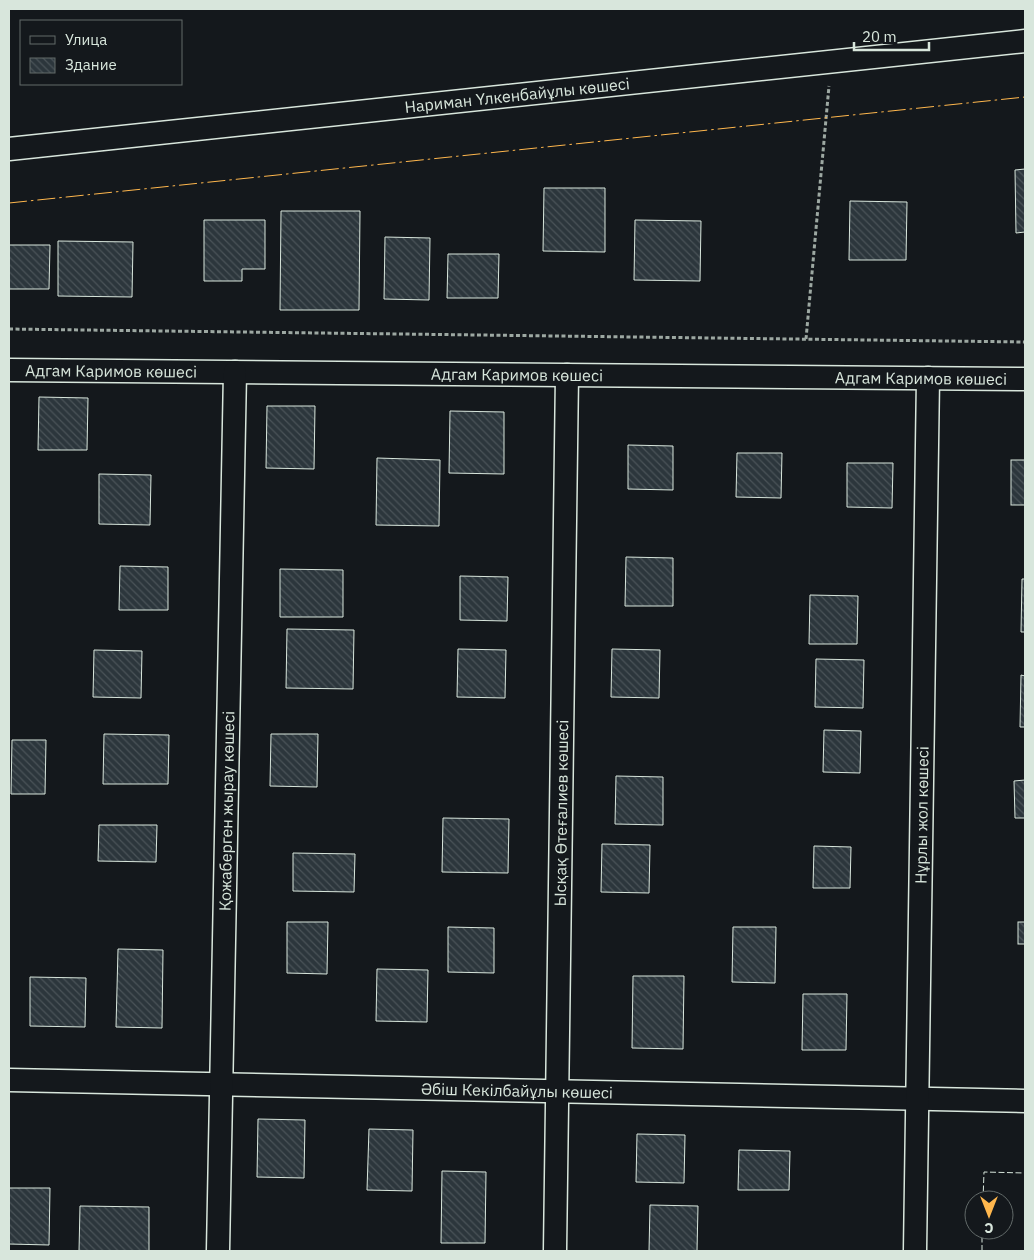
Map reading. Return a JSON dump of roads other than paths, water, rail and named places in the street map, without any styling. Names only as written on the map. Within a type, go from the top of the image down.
[{"type":"street","name":"Нариман Үлкенбайұлы көшесі","points":[[9,148],[1025,41]]},
{"type":"street","name":"Адгам Каримов көшесі","points":[[9,370],[1025,379]]},
{"type":"street","name":"Қожаберген жырау көшесі","points":[[218,1251],[235,372]]},
{"type":"street","name":"Ысқақ Өтеғалиев көшесі","points":[[555,1251],[567,375]]},
{"type":"street","name":"Нұрлы жол көшесі","points":[[915,1251],[928,378]]},
{"type":"street","name":"Әбіш Кекілбайұлы көшесі","points":[[9,1080],[1025,1101]]}]
